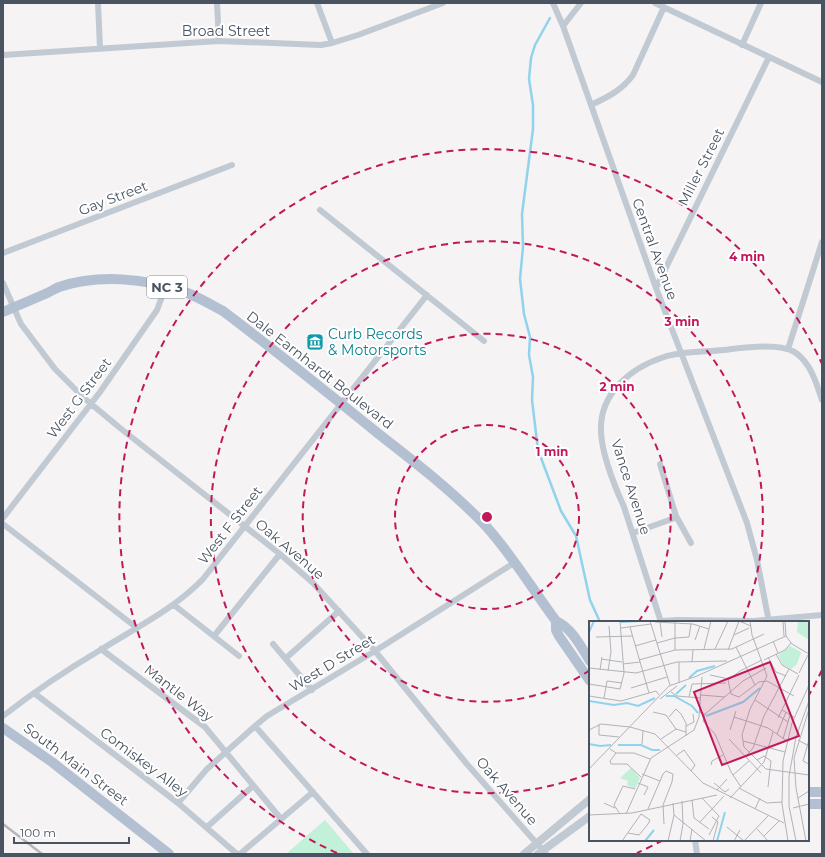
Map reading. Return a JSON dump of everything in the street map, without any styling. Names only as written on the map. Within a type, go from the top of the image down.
[{"type":"main road","name":"Dale Earnhardt Boulevard","points":[[3,312],[58,288],[83,282],[103,280],[125,280],[166,286],[203,300],[223,311],[342,404],[463,503],[484,525],[514,563],[556,621],[569,630],[589,660]]},
{"type":"main road","name":"Dale Earnhardt Boulevard","points":[[556,621],[556,630],[559,636],[589,680]]},
{"type":"main road","name":"South Main Street","points":[[3,728],[52,762],[169,854]]},
{"type":"main road","points":[[809,792],[822,792]]},
{"type":"main road","points":[[809,804],[822,804]]},
{"type":"street","points":[[98,3],[100,48]]},
{"type":"street","points":[[217,3],[219,42]]},
{"type":"street","points":[[318,3],[332,43]]},
{"type":"street","name":"Broad Street","points":[[3,55],[219,42],[321,45],[358,35],[443,3]]},
{"type":"street","points":[[553,3],[563,26],[581,3]]},
{"type":"street","points":[[655,3],[822,82]]},
{"type":"street","points":[[742,44],[761,3]]},
{"type":"street","points":[[591,105],[610,96],[626,85],[633,75],[664,7]]},
{"type":"street","name":"Central Avenue","points":[[563,26],[656,288],[747,523],[757,560],[768,621]]},
{"type":"street","name":"Miller Street","points":[[656,288],[769,57]]},
{"type":"street","name":"Gay Street","points":[[3,254],[232,165]]},
{"type":"street","points":[[320,210],[484,341]]},
{"type":"street","points":[[822,242],[788,349],[795,352],[806,363],[822,400]]},
{"type":"street","name":"Oak Avenue","points":[[3,283],[21,324],[36,346],[55,369],[91,404],[280,554],[313,583],[375,651],[466,763],[537,844],[542,853]]},
{"type":"street","name":"West G Street","points":[[3,518],[91,404],[157,310],[166,286]]},
{"type":"street","name":"West F Street","points":[[3,716],[34,693],[101,649],[174,605],[192,590],[203,579],[427,295]]},
{"type":"street","name":"Vance Avenue","points":[[661,621],[633,533],[611,474],[602,444],[601,422],[603,410],[609,397],[626,377],[641,367],[665,357],[752,347],[770,346],[788,349]]},
{"type":"street","points":[[817,386],[822,380]]},
{"type":"street","points":[[660,464],[676,516],[691,543]]},
{"type":"street","points":[[633,533],[672,519],[676,516]]},
{"type":"street","points":[[3,524],[137,628]]},
{"type":"street","points":[[214,636],[280,554]]},
{"type":"street","name":"West D Street","points":[[178,803],[201,775],[267,716],[375,651],[514,563]]},
{"type":"street","points":[[174,605],[240,656]]},
{"type":"street","points":[[286,658],[339,611]]},
{"type":"street","points":[[670,621],[768,621],[822,615]]},
{"type":"street","points":[[274,644],[312,690]]},
{"type":"street","name":"Mantle Way","points":[[101,649],[204,727],[214,737],[281,819]]},
{"type":"street","name":"Comiskey Alley","points":[[34,693],[178,803],[237,854]]},
{"type":"street","points":[[255,726],[367,854]]},
{"type":"street","points":[[207,827],[253,786]]},
{"type":"street","points":[[240,854],[313,792]]},
{"type":"street","points":[[524,854],[589,800]]},
{"type":"street","points":[[542,853],[589,817]]},
{"type":"street","points":[[695,841],[697,854]]},
{"type":"green space","points":[[325,820],[353,853],[286,854]]},
{"type":"waterway","points":[[550,18],[535,45],[531,58],[529,79],[533,105],[533,129],[522,214],[523,247],[520,279],[524,314],[530,337],[529,355],[533,377],[532,400],[538,450],[561,511],[576,536],[590,600],[600,621]]},
{"type":"railway","points":[[3,824],[42,854]]},
{"type":"place","name":"Curb Records & Motorsports","points":[[315,342]]}]
